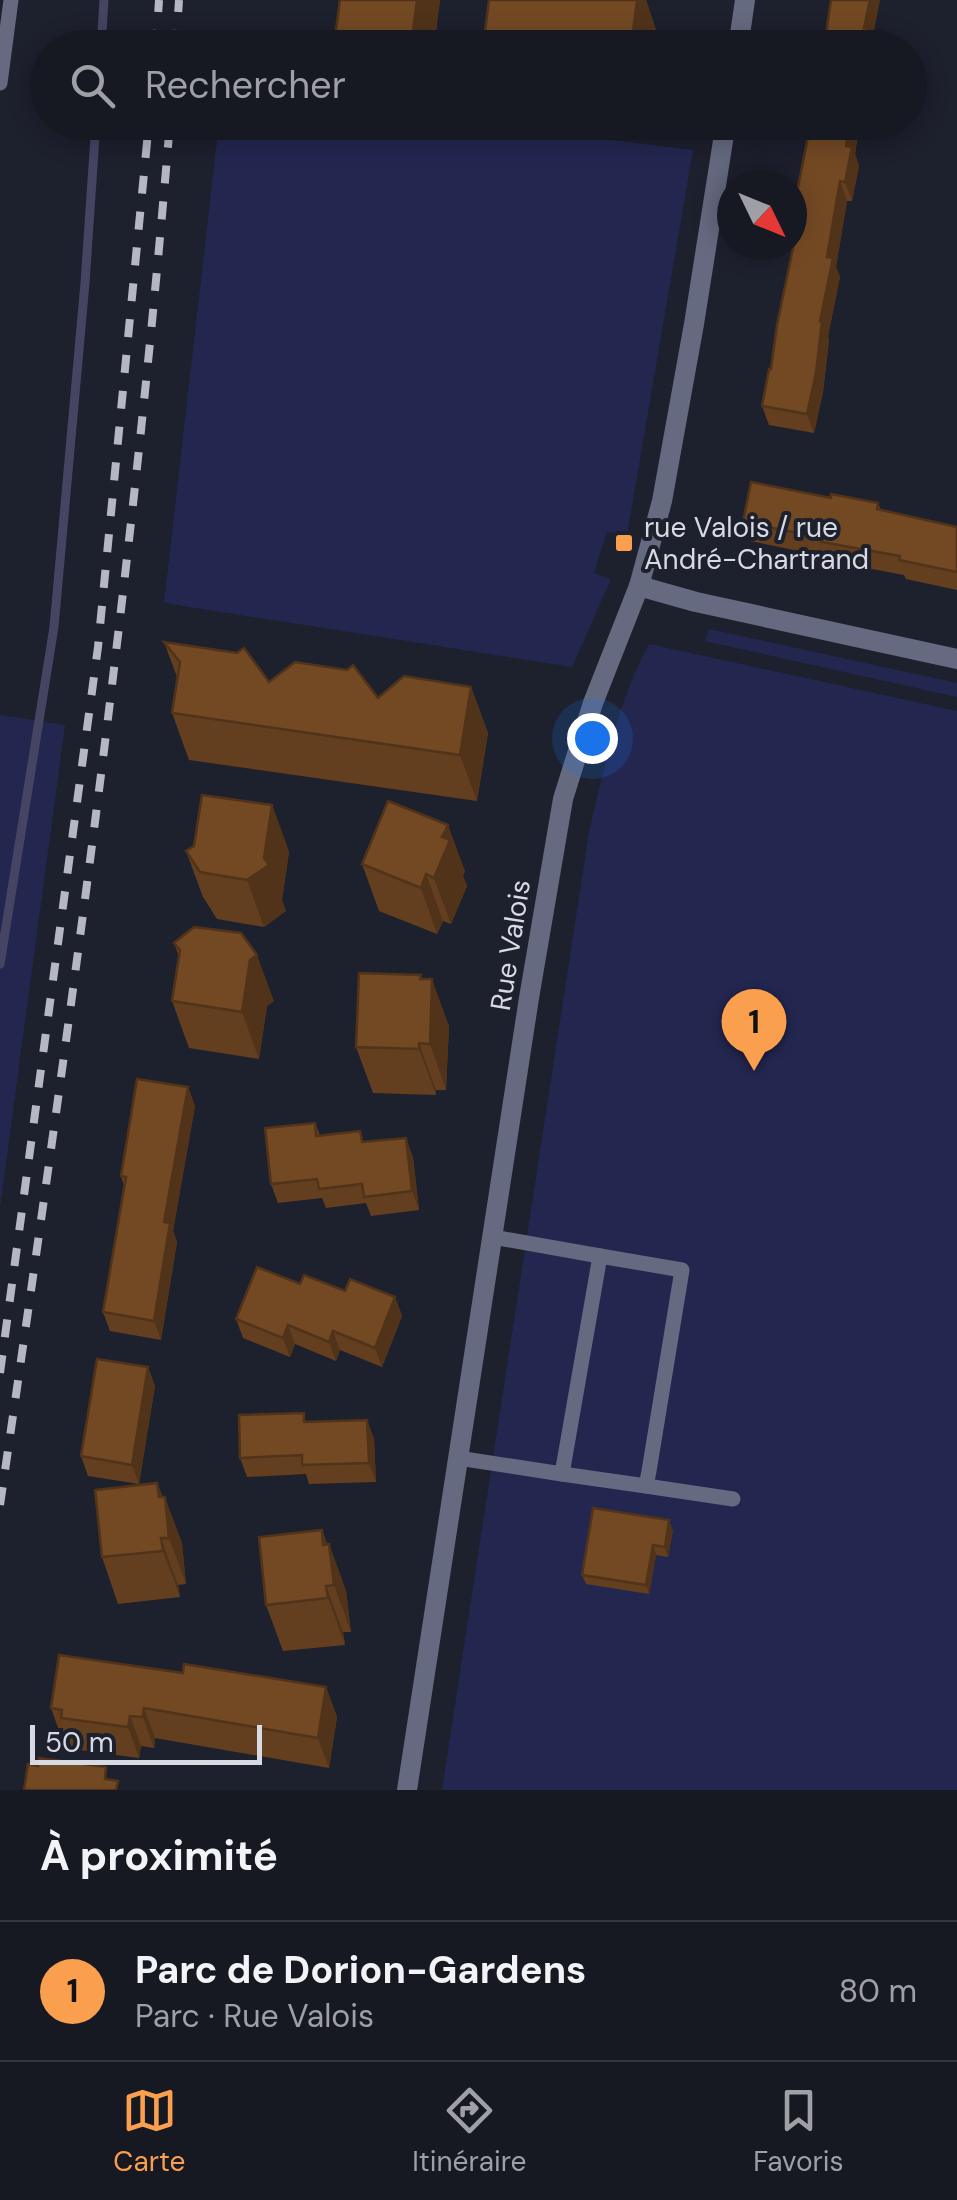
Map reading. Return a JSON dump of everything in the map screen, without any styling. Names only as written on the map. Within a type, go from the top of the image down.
[{"type":"street","points":[[741,30],[745,0]]},
{"type":"street","name":"Rue Valois","points":[[407,1790],[563,799],[592,703],[639,586],[652,542],[669,464],[723,140]]},
{"type":"street","points":[[639,586],[957,660]]},
{"type":"lane","points":[[0,84],[11,0]]},
{"type":"lane","points":[[492,1236],[682,1270],[646,1486]]},
{"type":"lane","points":[[562,1474],[600,1256]]},
{"type":"lane","points":[[458,1458],[732,1499]]},
{"type":"shaded area","points":[[217,140],[609,140],[693,150],[627,535],[607,532],[594,573],[611,579],[572,667],[164,603]]},
{"type":"shaded area","points":[[709,629],[957,683],[957,697],[705,641]]},
{"type":"shaded area","points":[[649,644],[957,711],[957,1790],[442,1790],[589,832],[621,711]]},
{"type":"shaded area","points":[[0,715],[65,725],[0,1207]]},
{"type":"building","points":[[340,0],[417,0],[413,30],[336,30]]},
{"type":"building","points":[[489,0],[637,0],[633,30],[485,30]]},
{"type":"building","points":[[831,0],[870,0],[867,30],[827,30]]},
{"type":"building","points":[[807,140],[847,140],[846,146],[852,147],[845,182],[840,181],[827,257],[833,258],[807,414],[762,406],[791,260],[807,260],[807,170],[801,170]]},
{"type":"building","points":[[751,482],[878,503],[877,509],[957,527],[957,572],[743,522]]},
{"type":"building","points":[[164,642],[237,653],[244,648],[269,682],[295,662],[347,670],[353,665],[378,698],[404,676],[471,687],[460,755],[172,713],[180,662]]},
{"type":"building","points":[[202,795],[272,805],[264,858],[269,865],[247,880],[200,872],[186,851],[194,846]]},
{"type":"building","points":[[388,801],[448,825],[442,837],[450,840],[434,878],[426,874],[421,888],[362,864]]},
{"type":"building","points":[[194,927],[241,933],[257,955],[250,960],[242,1012],[172,1001],[180,950],[174,943]]},
{"type":"building","points":[[359,973],[421,975],[420,979],[432,979],[430,1044],[419,1043],[419,1049],[356,1047]]},
{"type":"building","points":[[137,1079],[188,1087],[164,1222],[170,1223],[154,1321],[103,1312],[126,1177],[121,1176]]},
{"type":"building","points":[[315,1123],[316,1136],[360,1131],[362,1142],[406,1138],[412,1191],[364,1197],[362,1184],[319,1189],[317,1179],[271,1184],[265,1128]]},
{"type":"building","points":[[257,1267],[300,1284],[304,1275],[345,1291],[350,1279],[395,1297],[375,1348],[333,1331],[329,1342],[288,1325],[283,1338],[236,1319]]},
{"type":"building","points":[[97,1359],[148,1367],[132,1465],[81,1456]]},
{"type":"building","points":[[304,1413],[304,1422],[367,1420],[369,1463],[302,1465],[302,1455],[240,1458],[239,1415]]},
{"type":"building","points":[[157,1483],[159,1497],[165,1497],[169,1538],[161,1538],[163,1551],[102,1557],[95,1490]]},
{"type":"building","points":[[593,1508],[669,1520],[665,1547],[653,1545],[646,1585],[582,1575]]},
{"type":"building","points":[[322,1530],[323,1545],[329,1544],[334,1585],[326,1586],[328,1598],[266,1605],[259,1537]]},
{"type":"building","points":[[59,1655],[183,1673],[184,1664],[326,1687],[318,1738],[144,1708],[143,1717],[130,1716],[128,1727],[61,1718],[62,1710],[51,1708]]},
{"type":"building","points":[[39,1758],[106,1767],[105,1779],[118,1781],[116,1790],[24,1790],[28,1764],[38,1766]]},
{"type":"waterway","points":[[102,30],[104,0]]},
{"type":"waterway","points":[[0,964],[54,627],[95,140]]},
{"type":"railway","points":[[157,30],[159,0]]},
{"type":"railway","points":[[177,30],[179,0]]},
{"type":"railway","points":[[0,1373],[98,647],[147,140]]},
{"type":"railway","points":[[0,1505],[117,642],[168,140]]},
{"type":"place","name":"rue Valois / rue André-Chartrand","points":[[624,543]]},
{"type":"place","name":"Parc de Dorion-Gardens","points":[[754,1071]]}]
